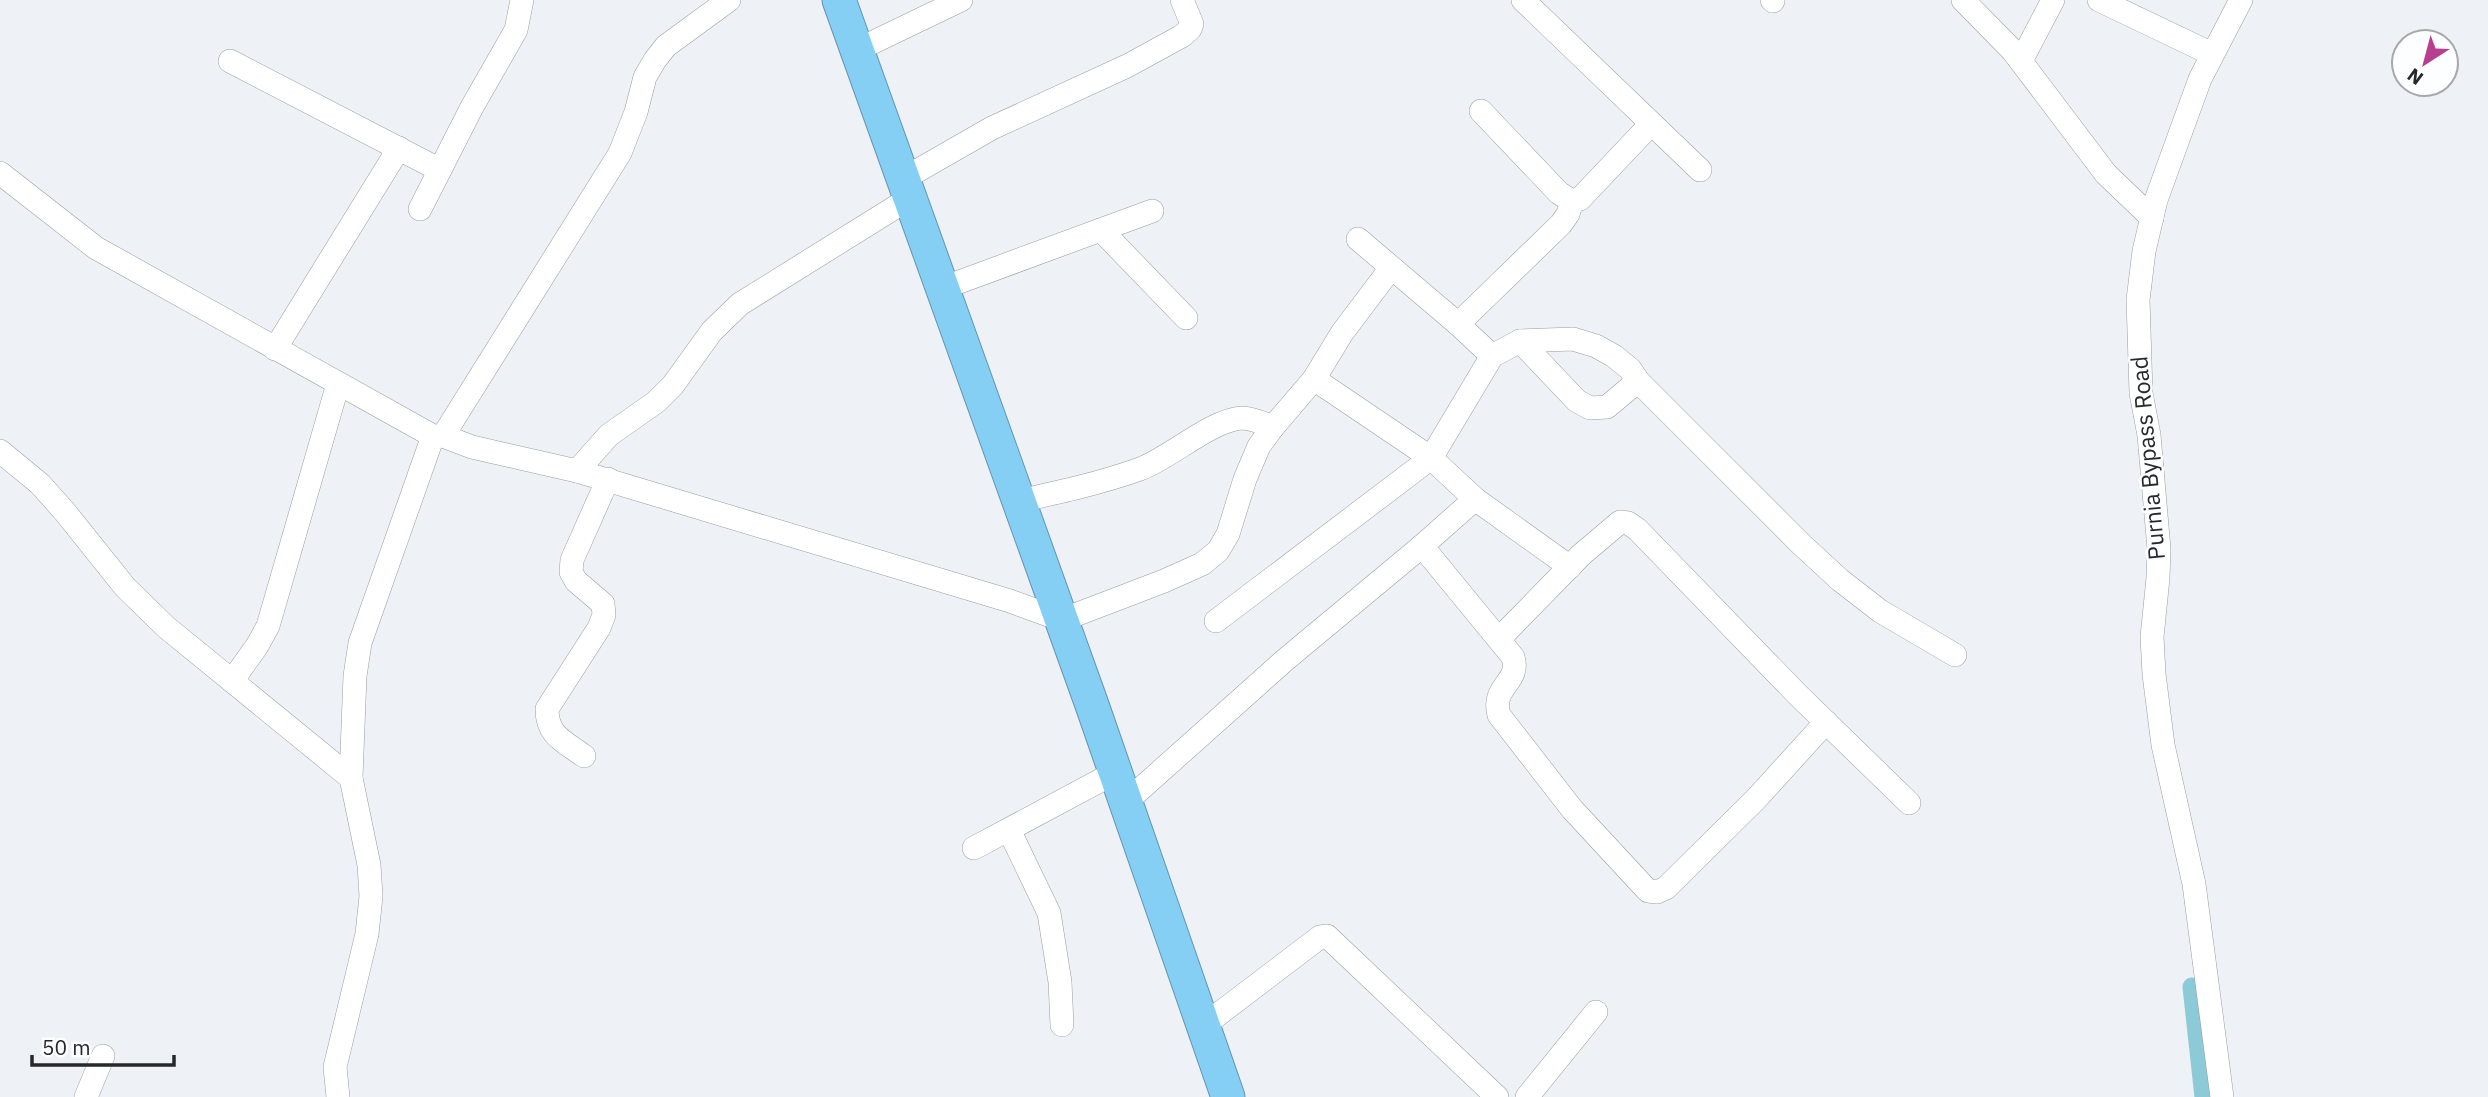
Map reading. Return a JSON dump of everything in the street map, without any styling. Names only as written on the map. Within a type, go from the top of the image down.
[{"type":"highway","points":[[839,0],[1062,620],[1228,1097]]},
{"type":"street","points":[[420,209],[472,107],[516,30],[522,0]]},
{"type":"street","points":[[338,1097],[335,1067],[367,934],[371,896],[369,865],[351,778],[355,676],[360,643],[438,436],[620,153],[645,77],[655,60],[666,46],[729,0]]},
{"type":"street","points":[[857,50],[961,0]]},
{"type":"street","points":[[577,471],[609,435],[656,402],[673,385],[712,331],[740,304],[992,128],[1127,66],[1182,36],[1192,24],[1182,0]]},
{"type":"street","points":[[1523,0],[1700,170]]},
{"type":"street","points":[[1963,0],[2021,61],[2094,160],[2152,218]]},
{"type":"street","points":[[2021,61],[2053,0]]},
{"type":"street","points":[[2099,0],[2212,54]]},
{"type":"street","name":"Purnia Bypass Road","points":[[2222,1097],[2194,884],[2163,745],[2154,674],[2152,638],[2159,548],[2148,435],[2141,393],[2138,300],[2144,251],[2152,218],[2181,128],[2212,54],[2241,0]]},
{"type":"street","points":[[230,61],[440,170]]},
{"type":"street","points":[[1481,111],[1559,193],[1572,201],[1580,199],[1651,124]]},
{"type":"street","points":[[275,349],[399,148]]},
{"type":"street","points":[[0,173],[96,248],[338,384],[438,436],[472,447],[608,480],[997,597],[1062,620],[1164,581],[1202,564],[1218,551],[1228,534],[1244,478],[1259,446],[1314,379],[1342,333],[1391,268]]},
{"type":"street","points":[[1458,324],[1561,224],[1572,201]]},
{"type":"street","points":[[943,288],[1152,211]]},
{"type":"street","points":[[1101,230],[1185,318]]},
{"type":"street","points":[[1357,239],[1492,356]]},
{"type":"street","points":[[1216,621],[1431,458],[1492,356],[1520,341],[1573,339],[1596,346],[1622,362],[1801,545],[1840,580],[1881,611],[1955,655]]},
{"type":"street","points":[[1520,341],[1577,401],[1590,408],[1607,407],[1638,381]]},
{"type":"street","points":[[1314,379],[1431,458],[1475,499],[1570,567]]},
{"type":"street","points":[[232,681],[268,626],[338,384]]},
{"type":"street","points":[[1019,501],[1080,487],[1142,468],[1217,426],[1240,418],[1273,427]]},
{"type":"street","points":[[0,451],[40,484],[125,587],[166,627],[351,778]]},
{"type":"street","points":[[584,756],[553,732],[547,724],[547,709],[599,628],[604,614],[603,604],[576,580],[571,572],[572,560],[608,480]]},
{"type":"street","points":[[974,848],[1009,830],[1121,787],[1285,660],[1475,499]]},
{"type":"street","points":[[1500,638],[1611,527],[1620,522],[1628,523],[1637,529],[1909,803]]},
{"type":"street","points":[[1422,546],[1513,657],[1516,665],[1513,674],[1496,703],[1499,715],[1572,809],[1648,891],[1657,892],[1666,888],[1756,799],[1826,722]]},
{"type":"street","points":[[1009,830],[1049,913],[1060,982],[1062,1025]]},
{"type":"street","points":[[1203,1026],[1321,937],[1327,936],[1497,1097]]},
{"type":"street","points":[[1527,1097],[1596,1012]]},
{"type":"street","points":[[86,1097],[103,1056]]},
{"type":"waterway","points":[[2192,987],[2204,1097]]}]
